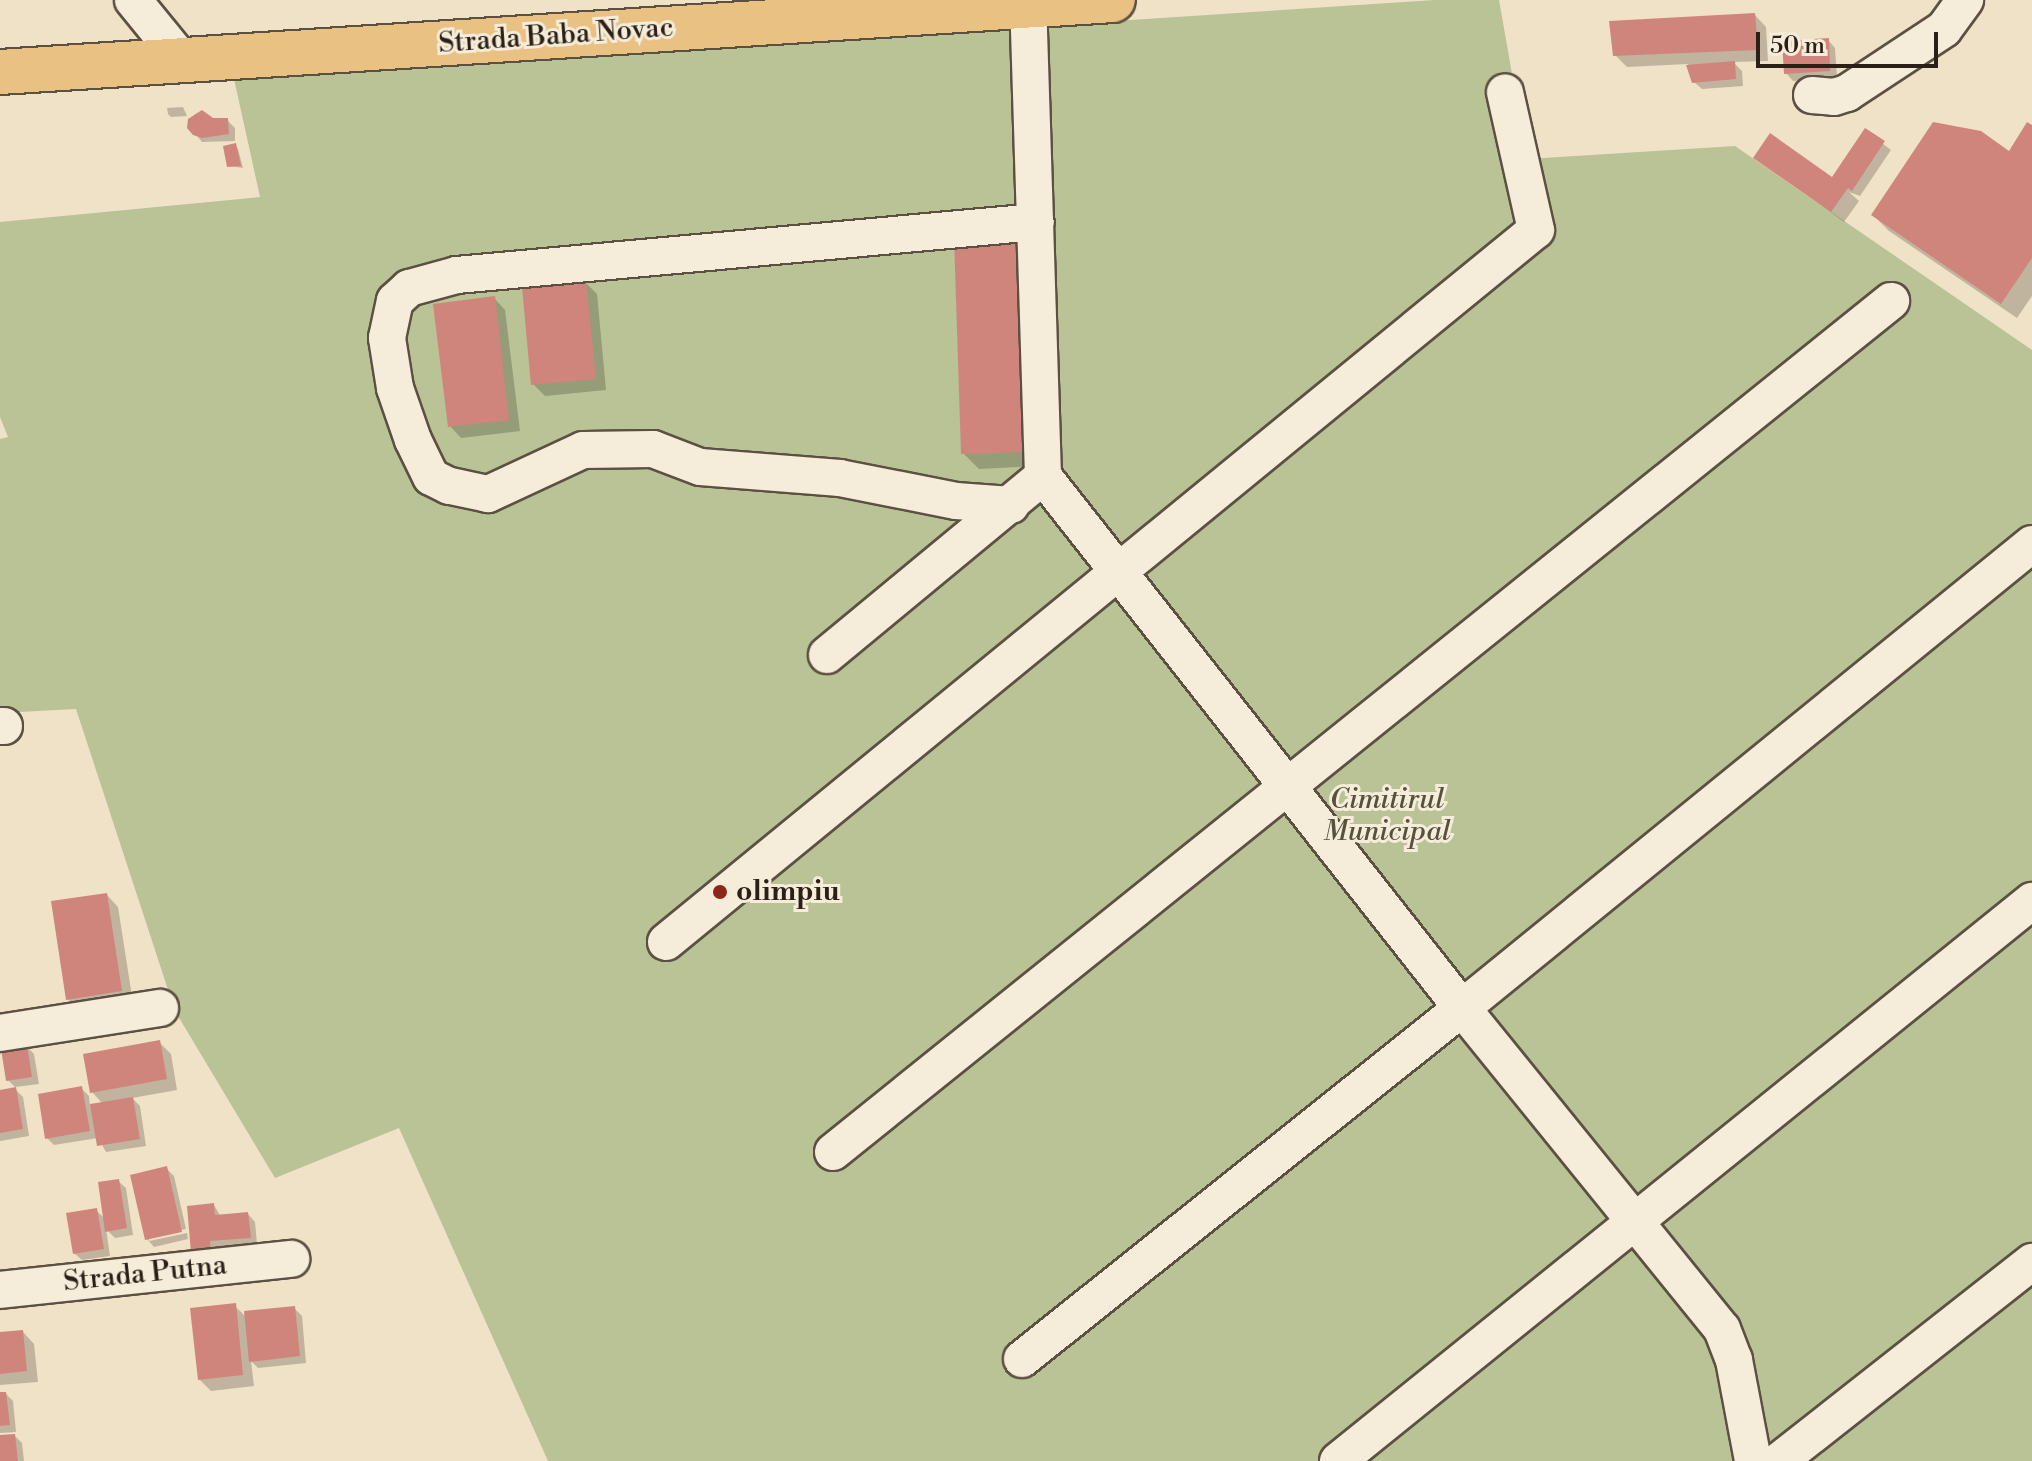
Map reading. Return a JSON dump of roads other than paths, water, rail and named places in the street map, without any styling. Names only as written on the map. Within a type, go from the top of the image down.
[{"type":"main road","name":"Strada Baba Novac","points":[[0,72],[945,5],[1028,5],[1113,0]]},
{"type":"street","points":[[133,0],[181,59]]},
{"type":"street","points":[[1812,95],[1834,97],[1847,93],[1944,29],[1965,0]]},
{"type":"street","points":[[1028,5],[1043,476],[1116,574],[1722,1329],[1734,1360],[1753,1461]]},
{"type":"street","points":[[666,942],[1536,230],[1505,92]]},
{"type":"street","points":[[1011,505],[956,501],[840,478],[700,467],[653,449],[583,450],[488,494],[449,486],[431,477],[413,440],[395,388],[387,338],[395,301],[409,288],[457,275],[1036,222]]},
{"type":"street","points":[[833,1152],[1289,789],[1891,301]]},
{"type":"street","points":[[827,655],[1043,476]]},
{"type":"street","points":[[1022,1359],[1462,1008],[2032,544]]},
{"type":"street","points":[[1338,1461],[2032,901]]},
{"type":"street","points":[[0,1033],[160,1008]]},
{"type":"street","name":"Strada Putna","points":[[0,1290],[291,1259]]},
{"type":"street","points":[[1779,1461],[2032,1262]]},
{"type":"place","name":"olimpiu","points":[[720,892]]},
{"type":"park label","name":"Cimitirul Municipal","points":[[1387,816]]}]
